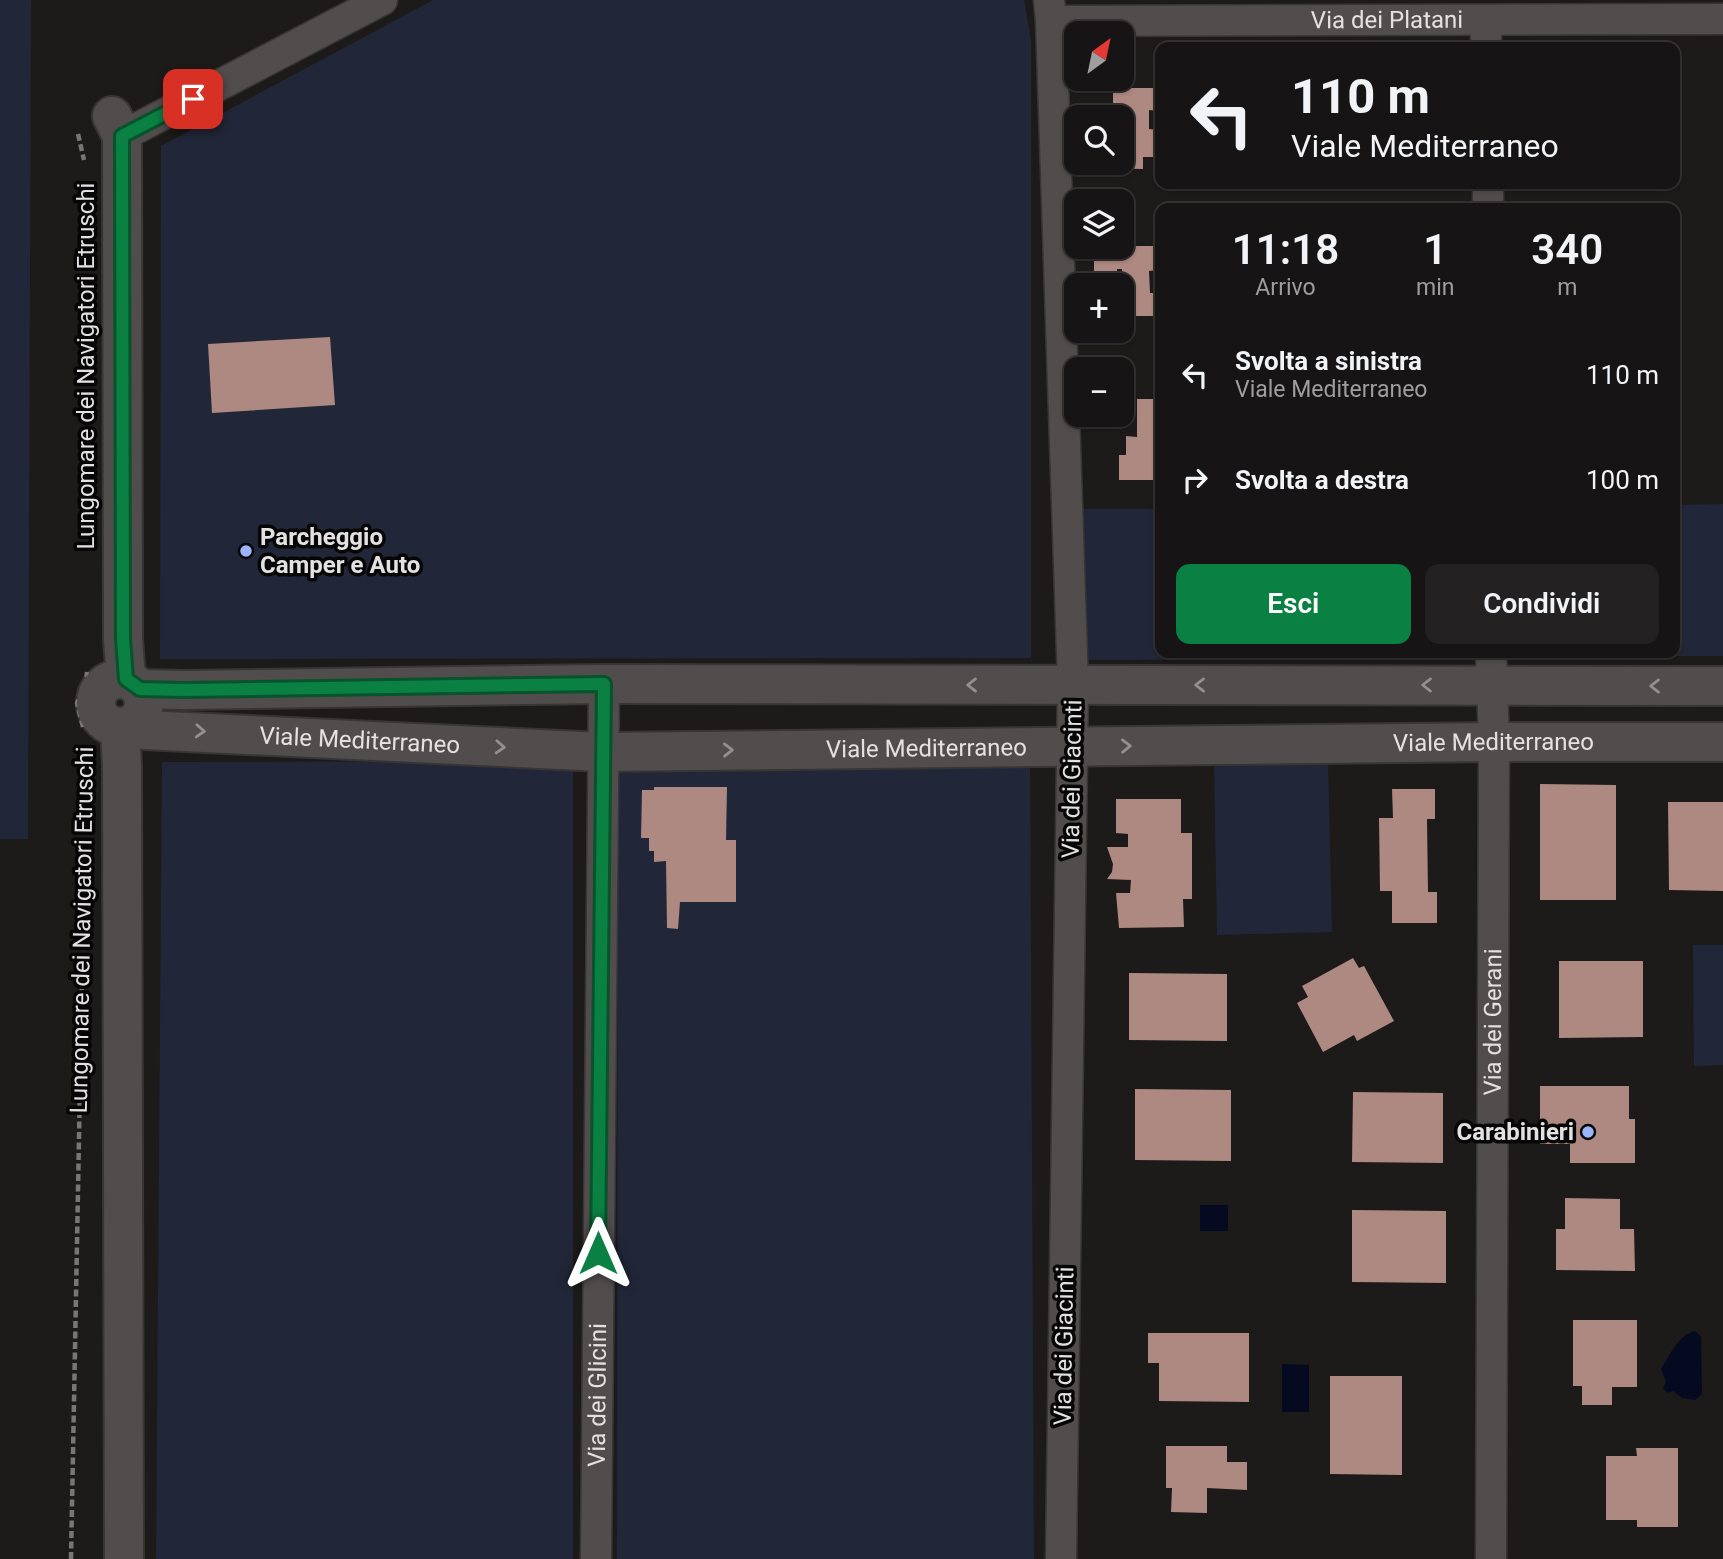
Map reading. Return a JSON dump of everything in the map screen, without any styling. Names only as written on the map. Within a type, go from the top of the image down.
[{"type":"street","points":[[117,127],[382,0]]},
{"type":"street","name":"Via dei Platani","points":[[1050,10],[1486,34],[1723,19]]},
{"type":"street","name":"Via dei Giacinti","points":[[1050,10],[1073,685],[1061,1559]]},
{"type":"street","name":"Lungomare dei Navigatori Etruschi","points":[[117,127],[123,639],[124,1559]]},
{"type":"street","name":"Viale Mediterraneo","points":[[121,710],[182,690],[604,684],[1073,685],[1492,669],[1723,686]]},
{"type":"street","name":"Via dei Gerani","points":[[1491,1559],[1492,669]]},
{"type":"street","name":"Via dei Glicini","points":[[596,1559],[604,684]]},
{"type":"street","name":"Viale Mediterraneo","points":[[121,710],[144,730],[602,752],[1723,742]]},
{"type":"path","name":"Lungomare dei Navigatori Etruschi","points":[[76,128],[85,167]]},
{"type":"path","name":"Lungomare dei Navigatori Etruschi","points":[[87,668],[86,682],[77,703],[121,710]]},
{"type":"path","name":"Lungomare dei Navigatori Etruschi","points":[[71,1559],[83,921]]},
{"type":"shaded area","points":[[0,0],[31,0],[28,839],[0,839]]},
{"type":"shaded area","points":[[433,0],[1024,0],[1031,40],[1031,658],[160,659],[161,146]]},
{"type":"shaded area","points":[[1723,504],[1723,656],[1680,656],[1680,505]]},
{"type":"shaded area","points":[[1079,509],[1155,509],[1155,658],[1463,658],[1463,659],[1080,660]]},
{"type":"shaded area","points":[[1030,753],[1034,1559],[617,1559],[618,755]]},
{"type":"shaded area","points":[[1328,759],[1332,932],[1217,935],[1214,761]]},
{"type":"shaded area","points":[[573,761],[573,1559],[156,1559],[162,762]]},
{"type":"shaded area","points":[[1693,945],[1723,945],[1723,1065],[1694,1066]]},
{"type":"shaded area","points":[[1200,1205],[1228,1205],[1228,1231],[1200,1231]]},
{"type":"shaded area","points":[[1695,1331],[1701,1337],[1702,1394],[1695,1400],[1682,1398],[1673,1391],[1668,1393],[1663,1389],[1666,1382],[1661,1369],[1679,1341]]},
{"type":"shaded area","points":[[1282,1364],[1309,1365],[1309,1412],[1282,1412]]},
{"type":"building","points":[[1155,88],[1155,111],[1149,110],[1149,129],[1155,130],[1155,157],[1143,157],[1143,169],[1134,169],[1134,105],[1113,105],[1113,91]]},
{"type":"building","points":[[1134,246],[1155,246],[1155,270],[1149,271],[1150,293],[1155,293],[1155,316],[1134,316],[1134,273],[1122,273],[1122,269],[1117,269],[1117,273],[1094,273],[1094,259],[1134,259]]},
{"type":"building","points":[[330,337],[335,405],[212,413],[208,344]]},
{"type":"building","points":[[1137,399],[1155,399],[1155,480],[1119,480],[1119,455],[1126,455],[1126,436],[1137,437]]},
{"type":"building","points":[[1680,431],[1682,431],[1680,463]]},
{"type":"building","points":[[1540,784],[1616,785],[1616,900],[1540,900]]},
{"type":"building","points":[[654,787],[727,787],[726,840],[736,840],[736,902],[680,902],[678,929],[667,928],[666,861],[654,862],[654,851],[649,851],[649,838],[641,838],[642,790],[654,790]]},
{"type":"building","points":[[1392,789],[1435,789],[1435,819],[1427,819],[1428,892],[1437,892],[1437,923],[1392,923],[1392,891],[1380,891],[1379,818],[1393,818]]},
{"type":"building","points":[[1116,799],[1181,799],[1181,833],[1192,833],[1192,899],[1183,899],[1184,927],[1119,928],[1116,893],[1130,893],[1131,880],[1107,879],[1113,864],[1107,847],[1128,847],[1128,834],[1116,833]]},
{"type":"building","points":[[1668,802],[1723,802],[1723,891],[1669,890]]},
{"type":"building","points":[[1353,958],[1359,968],[1364,966],[1394,1021],[1357,1041],[1354,1035],[1323,1052],[1297,1003],[1308,997],[1302,986]]},
{"type":"building","points":[[1559,961],[1643,961],[1643,1037],[1559,1038]]},
{"type":"building","points":[[1129,973],[1227,974],[1227,1041],[1129,1040]]},
{"type":"building","name":"Carabinieri","points":[[1540,1086],[1629,1086],[1629,1119],[1635,1119],[1635,1163],[1570,1163],[1570,1144],[1540,1144]]},
{"type":"building","points":[[1135,1089],[1231,1090],[1231,1161],[1135,1160]]},
{"type":"building","points":[[1353,1092],[1443,1093],[1443,1163],[1352,1162]]},
{"type":"building","points":[[1565,1198],[1620,1199],[1620,1229],[1634,1229],[1635,1271],[1556,1270],[1556,1229],[1565,1229]]},
{"type":"building","points":[[1352,1210],[1446,1211],[1446,1283],[1352,1282]]},
{"type":"building","points":[[1573,1320],[1637,1320],[1637,1387],[1612,1387],[1612,1405],[1582,1405],[1582,1386],[1573,1386]]},
{"type":"building","points":[[1148,1333],[1249,1333],[1249,1402],[1159,1401],[1159,1363],[1148,1363]]},
{"type":"building","points":[[1330,1376],[1402,1376],[1402,1475],[1330,1474]]},
{"type":"building","points":[[1166,1446],[1227,1446],[1227,1462],[1247,1462],[1247,1490],[1207,1488],[1207,1513],[1171,1512],[1172,1488],[1166,1488]]},
{"type":"building","points":[[1636,1448],[1678,1448],[1678,1527],[1637,1527],[1637,1520],[1606,1520],[1606,1456],[1637,1456]]},
{"type":"place","name":"Parcheggio Camper e Auto","points":[[246,551]]},
{"type":"place","name":"Carabinieri","points":[[1588,1132]]},
{"type":"route","points":[[193,99],[122,136],[123,639],[126,679],[140,689],[182,690],[604,684],[598,1253]]}]
